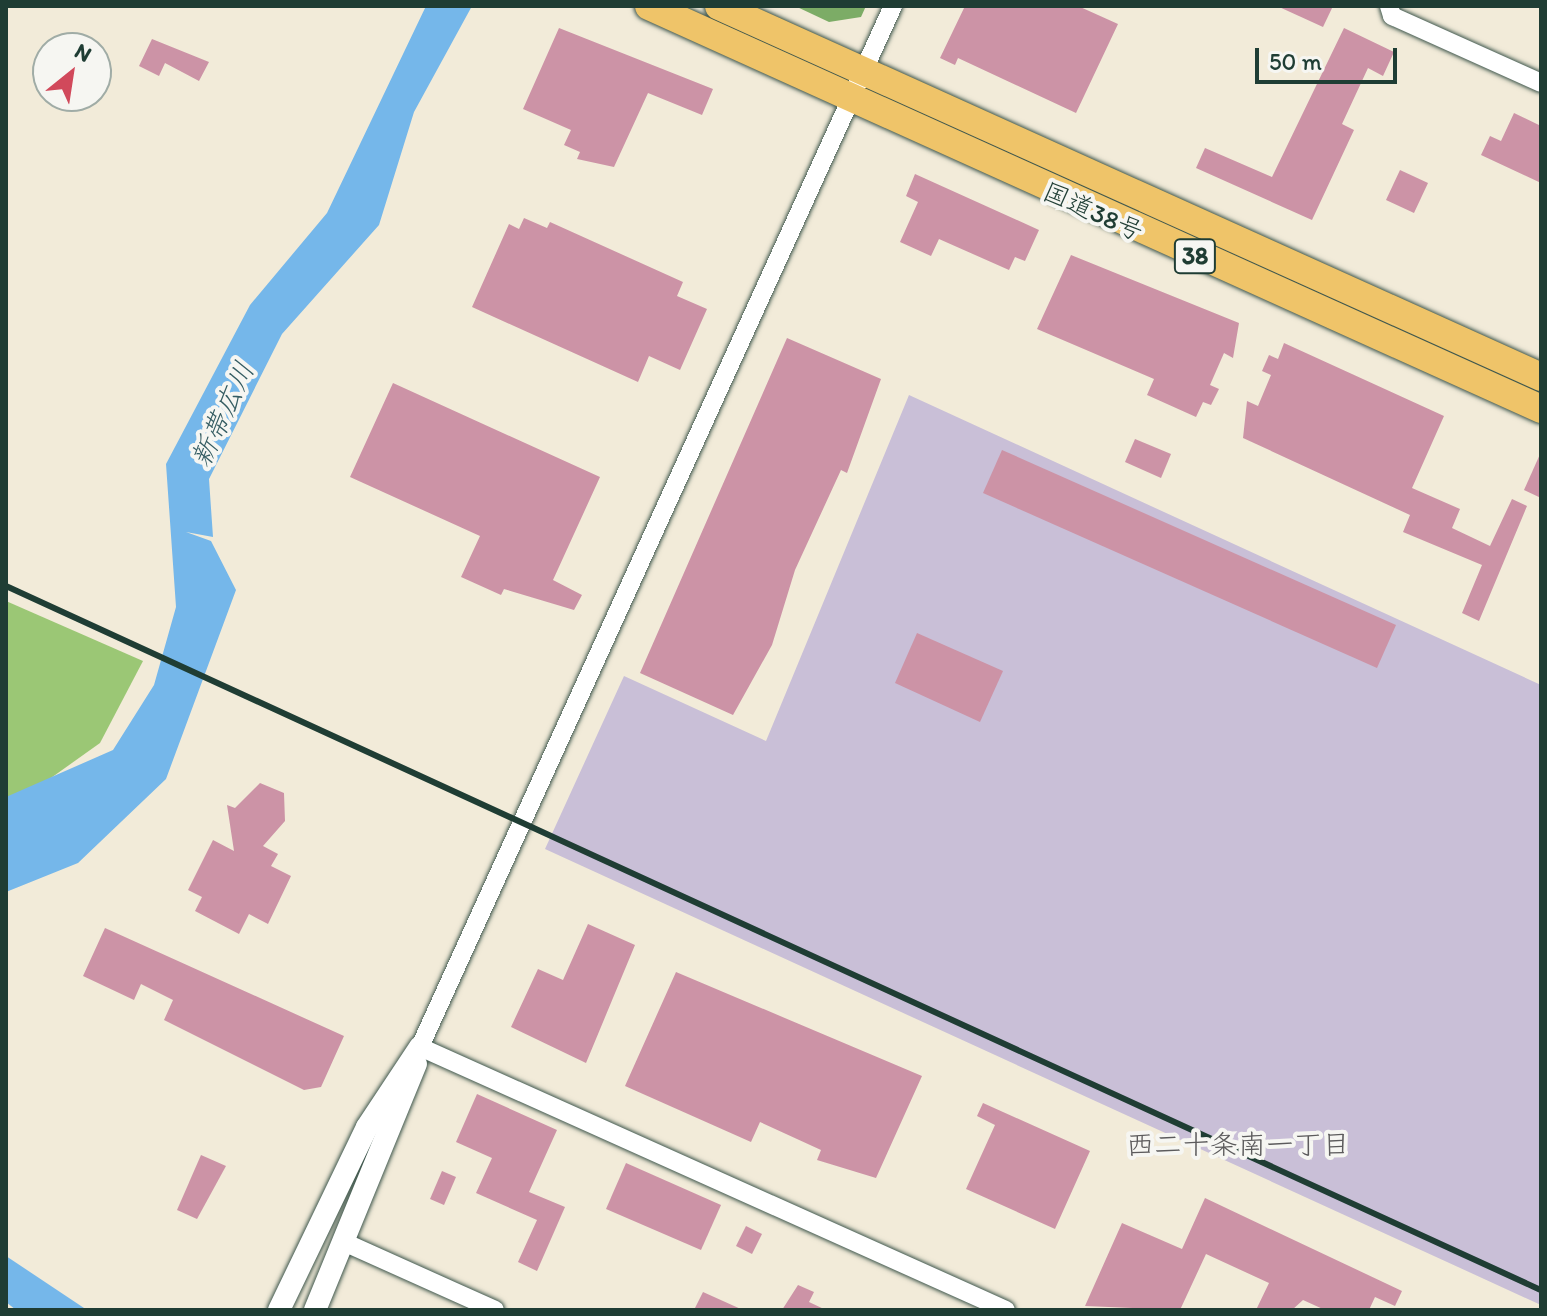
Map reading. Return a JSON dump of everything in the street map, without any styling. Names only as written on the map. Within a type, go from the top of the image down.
[{"type":"highway","name":"国道38号","points":[[649,6],[1541,409]]},
{"type":"highway","name":"国道38号","points":[[719,6],[1541,377]]},
{"type":"street","points":[[279,1310],[367,1127],[420,1047],[893,6]]},
{"type":"street","points":[[1389,6],[1392,16],[1541,83]]},
{"type":"street","points":[[315,1310],[408,1098],[420,1047]]},
{"type":"street","points":[[420,1047],[1006,1310]]},
{"type":"street","points":[[316,1229],[495,1310]]},
{"type":"shaded area","points":[[909,395],[1541,685],[1541,1305],[545,849],[624,676],[766,741]]},
{"type":"green space","points":[[795,6],[866,6],[861,17],[829,22]]},
{"type":"green space","points":[[6,601],[143,661],[100,743],[6,810]]},
{"type":"water","name":"新帯広川","points":[[426,6],[472,6],[414,112],[379,225],[282,334],[209,479],[213,537],[186,532],[211,541],[236,590],[166,779],[78,863],[6,892],[6,797],[113,750],[154,685],[176,607],[166,464],[250,305],[327,213]]},
{"type":"water","points":[[6,1256],[87,1310],[16,1310],[6,1302]]},
{"type":"building","points":[[965,6],[1078,6],[1118,24],[1076,113],[958,58],[955,65],[940,58]]},
{"type":"building","points":[[1277,6],[1333,6],[1323,27]]},
{"type":"building","points":[[559,28],[713,89],[702,115],[648,93],[614,167],[577,159],[580,152],[564,145],[571,130],[523,109]]},
{"type":"building","points":[[1344,28],[1394,52],[1383,76],[1368,68],[1342,124],[1354,130],[1312,220],[1196,168],[1205,148],[1272,177]]},
{"type":"building","points":[[152,39],[209,62],[199,81],[165,63],[159,76],[139,66]]},
{"type":"building","points":[[1514,113],[1541,126],[1541,183],[1481,155],[1490,136],[1501,141]]},
{"type":"building","points":[[1400,170],[1428,183],[1414,213],[1386,200]]},
{"type":"building","points":[[915,174],[1039,230],[1025,261],[1015,257],[1009,270],[939,239],[931,256],[900,242],[918,202],[906,196]]},
{"type":"building","points":[[524,218],[547,228],[550,222],[683,282],[677,296],[707,309],[680,370],[649,356],[638,382],[472,307],[509,224],[519,229]]},
{"type":"building","points":[[1071,255],[1239,323],[1233,358],[1224,353],[1210,385],[1219,389],[1211,405],[1203,402],[1196,417],[1147,395],[1154,379],[1037,329]]},
{"type":"building","points":[[787,338],[881,379],[847,473],[841,470],[795,570],[772,645],[733,715],[640,673]]},
{"type":"building","points":[[1284,343],[1444,416],[1412,488],[1460,509],[1452,528],[1490,546],[1512,499],[1527,506],[1479,621],[1462,613],[1482,565],[1403,532],[1410,515],[1243,438],[1247,401],[1258,406],[1271,375],[1262,371],[1269,355],[1278,359]]},
{"type":"building","points":[[393,383],[600,477],[553,580],[582,595],[574,610],[504,589],[501,595],[461,577],[480,536],[350,477]]},
{"type":"building","points":[[1135,439],[1171,454],[1161,478],[1125,462]]},
{"type":"building","points":[[1002,450],[1396,625],[1377,668],[983,493]]},
{"type":"building","points":[[1541,452],[1541,498],[1524,490]]},
{"type":"building","points":[[917,633],[1003,671],[980,722],[895,683]]},
{"type":"building","points":[[260,783],[284,793],[285,821],[263,846],[278,854],[271,866],[291,876],[268,924],[249,914],[239,934],[195,911],[202,897],[188,890],[213,840],[234,851],[227,805],[235,808]]},
{"type":"building","points":[[588,924],[635,945],[586,1063],[511,1027],[538,969],[563,980]]},
{"type":"building","points":[[105,928],[344,1036],[321,1087],[304,1090],[164,1020],[173,1000],[141,984],[134,1000],[83,976]]},
{"type":"building","points":[[676,972],[922,1076],[876,1178],[817,1160],[821,1150],[760,1122],[751,1142],[625,1086]]},
{"type":"building","points":[[477,1094],[557,1130],[529,1192],[565,1207],[537,1271],[518,1262],[537,1220],[476,1193],[492,1158],[456,1142]]},
{"type":"building","points":[[983,1103],[1090,1151],[1055,1229],[966,1189],[995,1125],[977,1116]]},
{"type":"building","points":[[201,1155],[226,1166],[197,1219],[177,1210]]},
{"type":"building","points":[[626,1163],[721,1205],[701,1250],[606,1209]]},
{"type":"building","points":[[442,1171],[456,1177],[444,1205],[430,1199]]},
{"type":"building","points":[[1205,1198],[1402,1291],[1395,1306],[1375,1297],[1369,1310],[1325,1310],[1303,1300],[1292,1310],[1256,1310],[1269,1283],[1206,1254],[1180,1310],[1085,1306],[1122,1223],[1182,1249]]},
{"type":"building","points":[[746,1226],[762,1234],[752,1254],[736,1246]]},
{"type":"building","points":[[798,1285],[814,1292],[809,1302],[826,1310],[782,1310]]},
{"type":"building","points":[[703,1292],[743,1310],[694,1310]]},
{"type":"railway","points":[[6,586],[1541,1290]]},
{"type":"district","name":"西二十条南一丁目","points":[[1238,1144]]}]
